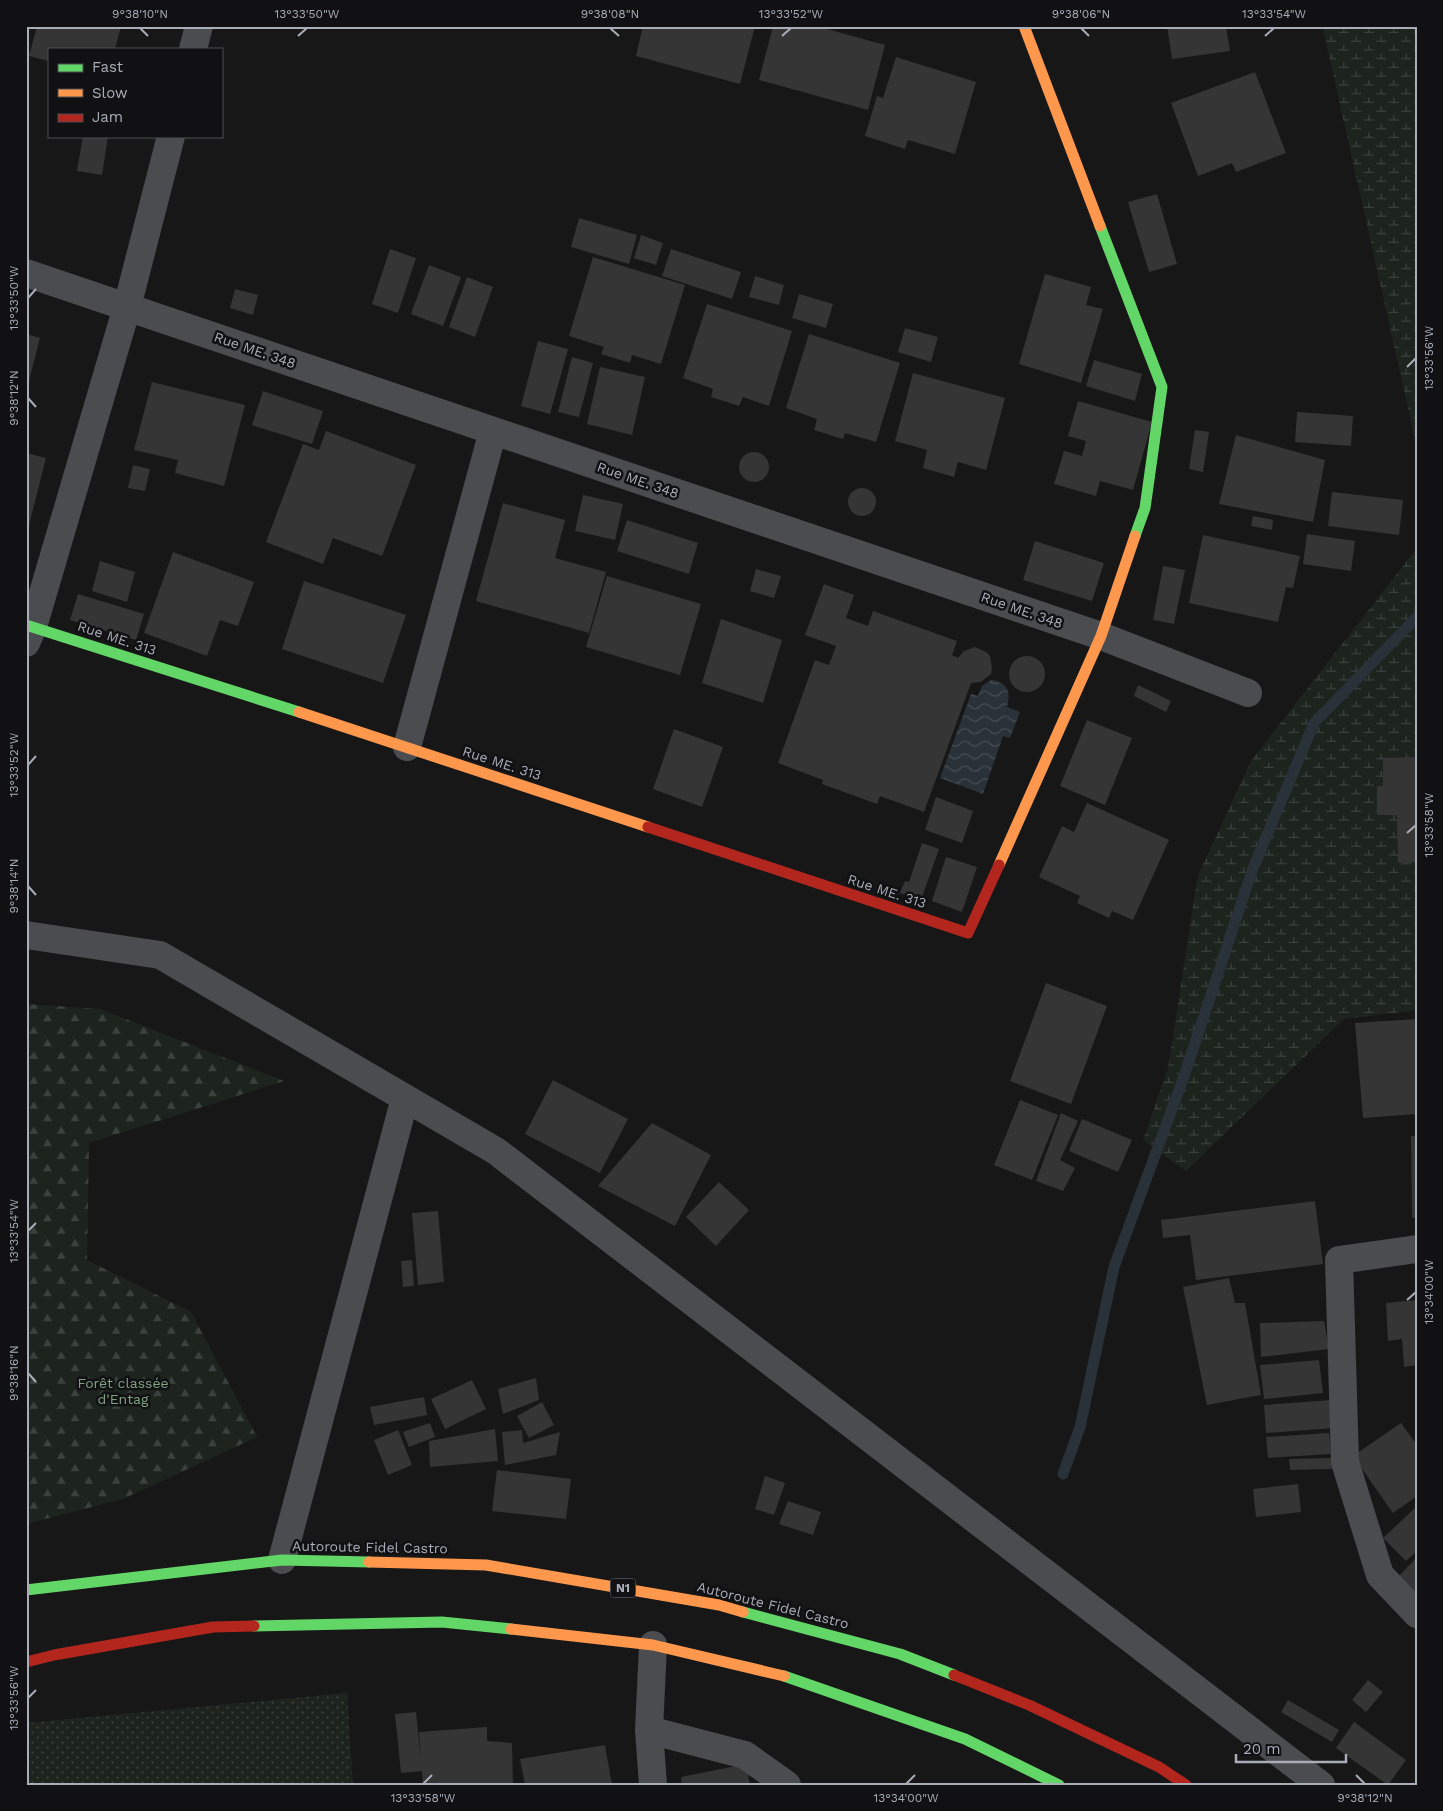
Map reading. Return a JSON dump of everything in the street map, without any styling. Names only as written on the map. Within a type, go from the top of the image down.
[{"type":"main road","points":[[1024,26],[1162,387],[1145,508],[1101,636]]},
{"type":"main road","name":"Rue ME. 313","points":[[28,631],[407,747],[968,933],[1101,636]]},
{"type":"main road","name":"Autoroute Fidel Castro","points":[[26,1590],[282,1560],[486,1565],[719,1605],[900,1654],[1029,1705],[1159,1767],[1186,1785]]},
{"type":"main road","points":[[26,1662],[54,1655],[213,1627],[442,1622],[653,1645],[778,1674],[946,1732],[965,1739],[1058,1785]]},
{"type":"street","points":[[193,48],[199,26]]},
{"type":"street","points":[[28,631],[127,307],[170,138]]},
{"type":"street","name":"Rue ME. 348","points":[[26,273],[1101,636],[1248,693]]},
{"type":"street","points":[[407,747],[493,431]]},
{"type":"street","points":[[26,935],[160,955],[496,1151],[1321,1785]]},
{"type":"street","points":[[282,1560],[405,1098]]},
{"type":"street","points":[[1417,1249],[1339,1260],[1345,1462],[1380,1575],[1417,1614]]},
{"type":"street","points":[[653,1645],[649,1730],[653,1785]]},
{"type":"street","points":[[649,1730],[745,1754],[787,1785]]},
{"type":"green space","points":[[1321,26],[1417,26],[1417,448],[1323,29]]},
{"type":"green space","points":[[1417,548],[1417,1010],[1344,1019],[1186,1171],[1143,1140],[1168,1068],[1198,875],[1251,761]]},
{"type":"green space","name":"Forêt classée d'Entag","points":[[26,1004],[100,1009],[284,1081],[89,1143],[87,1260],[191,1312],[257,1437],[123,1499],[26,1524]]},
{"type":"green space","points":[[347,1693],[353,1785],[26,1785],[26,1723]]},
{"type":"water","points":[[991,680],[1005,685],[1009,697],[1007,707],[1020,712],[1010,738],[1003,736],[983,794],[940,778],[971,694],[978,696],[982,686]]},
{"type":"building","points":[[37,26],[121,26],[115,48],[48,48],[48,61],[29,56]]},
{"type":"building","points":[[643,26],[755,26],[740,84],[636,56]]},
{"type":"building","points":[[773,26],[816,26],[885,45],[868,110],[759,80]]},
{"type":"building","points":[[1167,26],[1226,26],[1230,51],[1172,59]]},
{"type":"building","points":[[896,57],[976,82],[955,154],[908,140],[905,149],[865,136],[877,96],[883,98]]},
{"type":"building","points":[[1255,72],[1286,153],[1236,172],[1232,163],[1198,176],[1171,103]]},
{"type":"building","points":[[83,138],[108,138],[102,175],[77,171]]},
{"type":"building","points":[[1157,194],[1177,264],[1149,272],[1128,202]]},
{"type":"building","points":[[579,218],[637,235],[629,264],[571,247]]},
{"type":"building","points":[[641,235],[663,243],[656,265],[634,258]]},
{"type":"building","points":[[390,249],[416,258],[398,313],[372,304]]},
{"type":"building","points":[[671,249],[741,272],[732,299],[662,276]]},
{"type":"building","points":[[593,257],[685,285],[661,364],[632,355],[630,363],[601,354],[604,347],[569,336]]},
{"type":"building","points":[[429,265],[461,277],[443,326],[411,314]]},
{"type":"building","points":[[1045,274],[1091,287],[1086,305],[1103,309],[1081,383],[1019,364]]},
{"type":"building","points":[[755,276],[784,285],[779,305],[749,297]]},
{"type":"building","points":[[467,277],[493,287],[475,337],[449,327]]},
{"type":"building","points":[[235,289],[258,295],[253,315],[230,308]]},
{"type":"building","points":[[799,294],[833,304],[826,328],[792,318]]},
{"type":"building","points":[[707,304],[792,331],[769,406],[743,397],[739,406],[711,397],[713,389],[683,378]]},
{"type":"building","points":[[905,328],[938,337],[931,362],[898,352]]},
{"type":"building","points":[[26,334],[40,338],[29,381],[26,380]]},
{"type":"building","points":[[809,334],[900,363],[876,442],[845,433],[843,439],[814,430],[817,419],[786,408]]},
{"type":"building","points":[[538,341],[568,349],[550,414],[521,406]]},
{"type":"building","points":[[572,357],[593,363],[579,417],[558,412]]},
{"type":"building","points":[[1094,360],[1142,374],[1135,401],[1086,386]]},
{"type":"building","points":[[600,367],[645,377],[632,435],[587,424]]},
{"type":"building","points":[[913,373],[1005,398],[986,470],[958,462],[954,477],[923,468],[927,450],[895,441]]},
{"type":"building","points":[[152,382],[245,405],[224,486],[175,473],[178,460],[134,450]]},
{"type":"building","points":[[263,391],[323,411],[312,444],[252,425]]},
{"type":"building","points":[[1078,401],[1152,422],[1133,490],[1100,481],[1096,496],[1054,484],[1064,451],[1082,456],[1086,441],[1068,436]]},
{"type":"building","points":[[1297,412],[1353,416],[1351,446],[1295,442]]},
{"type":"building","points":[[1195,430],[1209,432],[1203,472],[1189,469]]},
{"type":"building","points":[[326,431],[416,465],[382,556],[333,538],[323,564],[266,542],[303,444],[319,450]]},
{"type":"building","points":[[1236,435],[1325,460],[1313,522],[1219,504]]},
{"type":"building","points":[[754,452],[765,456],[769,467],[765,478],[754,482],[743,478],[739,467],[743,456]]},
{"type":"building","points":[[26,453],[46,458],[27,533],[26,533]]},
{"type":"building","points":[[133,465],[150,469],[145,491],[128,488]]},
{"type":"building","points":[[862,488],[872,492],[876,502],[872,512],[862,516],[852,512],[848,502],[852,492]]},
{"type":"building","points":[[1332,492],[1403,500],[1399,535],[1328,526]]},
{"type":"building","points":[[583,495],[623,504],[615,540],[575,531]]},
{"type":"building","points":[[503,503],[565,520],[555,558],[606,572],[589,633],[476,601]]},
{"type":"building","points":[[1253,516],[1273,520],[1272,530],[1251,526]]},
{"type":"building","points":[[627,520],[698,543],[689,574],[617,551]]},
{"type":"building","points":[[1307,534],[1355,541],[1351,571],[1303,564]]},
{"type":"building","points":[[1203,535],[1300,556],[1293,588],[1286,587],[1278,622],[1189,603]]},
{"type":"building","points":[[1035,541],[1104,563],[1092,601],[1023,580]]},
{"type":"building","points":[[173,552],[254,582],[238,626],[220,620],[207,656],[144,633]]},
{"type":"building","points":[[100,561],[135,572],[127,602],[92,591]]},
{"type":"building","points":[[1163,566],[1185,570],[1174,624],[1153,620]]},
{"type":"building","points":[[756,569],[781,576],[774,598],[750,591]]},
{"type":"building","points":[[607,576],[701,604],[680,675],[586,647]]},
{"type":"building","points":[[304,581],[406,615],[383,683],[282,649]]},
{"type":"building","points":[[824,584],[854,595],[846,618],[868,626],[873,611],[957,641],[952,655],[958,658],[964,651],[975,647],[990,656],[991,674],[981,682],[971,683],[924,812],[880,796],[877,804],[822,784],[823,780],[778,763],[815,660],[829,665],[836,646],[805,635]]},
{"type":"building","points":[[78,594],[144,614],[136,640],[70,620]]},
{"type":"building","points":[[721,619],[782,640],[763,703],[702,683]]},
{"type":"building","points":[[1027,656],[1034,657],[1040,661],[1044,667],[1044,681],[1040,687],[1034,691],[1027,692],[1020,691],[1014,687],[1010,681],[1009,674],[1010,667],[1014,661],[1020,657]]},
{"type":"building","points":[[1138,685],[1171,701],[1166,712],[1134,696]]},
{"type":"building","points":[[1087,720],[1132,738],[1105,805],[1060,786]]},
{"type":"building","points":[[674,729],[723,747],[702,807],[653,789]]},
{"type":"building","points":[[1417,757],[1417,862],[1398,863],[1397,815],[1377,815],[1377,786],[1383,786],[1383,758]]},
{"type":"building","points":[[936,797],[973,811],[962,843],[925,830]]},
{"type":"building","points":[[1087,803],[1169,840],[1133,920],[1112,911],[1109,918],[1077,903],[1080,896],[1039,877],[1062,826],[1074,832]]},
{"type":"building","points":[[922,843],[939,849],[921,900],[900,893],[905,881],[909,882]]},
{"type":"building","points":[[946,857],[977,867],[962,912],[932,901]]},
{"type":"building","points":[[1046,983],[1107,1006],[1071,1104],[1010,1081]]},
{"type":"building","points":[[1417,1019],[1417,1114],[1363,1118],[1355,1023]]},
{"type":"building","points":[[553,1080],[628,1119],[600,1173],[525,1134]]},
{"type":"building","points":[[1020,1100],[1058,1115],[1032,1180],[994,1165]]},
{"type":"building","points":[[1061,1113],[1078,1121],[1060,1160],[1075,1168],[1063,1191],[1036,1181]]},
{"type":"building","points":[[1082,1119],[1132,1140],[1118,1172],[1069,1151]]},
{"type":"building","points":[[652,1123],[711,1155],[675,1226],[598,1186]]},
{"type":"building","points":[[1411,1136],[1417,1136],[1417,1218],[1412,1218]]},
{"type":"building","points":[[719,1182],[749,1210],[716,1246],[686,1217]]},
{"type":"building","points":[[1315,1201],[1323,1264],[1196,1280],[1190,1235],[1163,1238],[1161,1220]]},
{"type":"building","points":[[438,1211],[444,1282],[418,1285],[412,1213]]},
{"type":"building","points":[[412,1260],[414,1286],[403,1287],[401,1261]]},
{"type":"building","points":[[1229,1278],[1235,1303],[1245,1303],[1261,1395],[1207,1405],[1183,1287]]},
{"type":"building","points":[[1417,1300],[1417,1365],[1404,1367],[1402,1339],[1388,1341],[1386,1303]]},
{"type":"building","points":[[1324,1321],[1329,1349],[1261,1357],[1260,1323]]},
{"type":"building","points":[[1319,1360],[1323,1393],[1264,1399],[1260,1365]]},
{"type":"building","points":[[536,1378],[539,1400],[503,1414],[498,1389]]},
{"type":"building","points":[[472,1380],[486,1409],[445,1429],[431,1399]]},
{"type":"building","points":[[424,1397],[427,1415],[374,1425],[370,1407]]},
{"type":"building","points":[[1332,1400],[1335,1428],[1266,1433],[1264,1405]]},
{"type":"building","points":[[542,1402],[554,1425],[529,1438],[517,1416]]},
{"type":"building","points":[[430,1423],[435,1437],[409,1447],[403,1432]]},
{"type":"building","points":[[1401,1423],[1417,1445],[1417,1496],[1393,1513],[1353,1456]]},
{"type":"building","points":[[495,1429],[498,1461],[430,1467],[429,1441]]},
{"type":"building","points":[[398,1430],[412,1465],[388,1475],[374,1440]]},
{"type":"building","points":[[522,1430],[523,1443],[560,1432],[556,1455],[505,1465],[502,1432]]},
{"type":"building","points":[[1329,1433],[1331,1454],[1268,1458],[1266,1437]]},
{"type":"building","points":[[1331,1458],[1332,1469],[1290,1470],[1289,1459]]},
{"type":"building","points":[[497,1470],[571,1479],[566,1519],[492,1511]]},
{"type":"building","points":[[765,1476],[785,1483],[774,1515],[755,1509]]},
{"type":"building","points":[[1298,1484],[1301,1512],[1256,1517],[1253,1489]]},
{"type":"building","points":[[788,1501],[821,1512],[813,1535],[779,1524]]},
{"type":"building","points":[[1417,1506],[1417,1551],[1406,1561],[1383,1538]]},
{"type":"building","points":[[1417,1557],[1417,1594],[1399,1576]]},
{"type":"building","points":[[1368,1680],[1383,1692],[1366,1712],[1352,1700]]},
{"type":"building","points":[[1288,1700],[1339,1730],[1332,1742],[1281,1712]]},
{"type":"building","points":[[416,1712],[421,1761],[419,1732],[487,1727],[487,1741],[512,1743],[513,1785],[423,1785],[422,1771],[401,1773],[395,1714]]},
{"type":"building","points":[[1354,1722],[1406,1760],[1388,1785],[1336,1748]]},
{"type":"building","points":[[605,1745],[612,1785],[525,1785],[520,1759]]},
{"type":"building","points":[[746,1764],[750,1785],[682,1785],[681,1777]]},
{"type":"waterway","points":[[1063,1474],[1080,1427],[1114,1267],[1183,1079],[1252,871],[1314,723],[1417,617]]},
{"type":"traffic: fast","points":[[1100,226],[1162,387],[1145,508],[1135,536]]},
{"type":"traffic: fast","points":[[26,625],[299,712]]},
{"type":"traffic: fast","points":[[26,1590],[282,1560],[369,1562]]},
{"type":"traffic: fast","points":[[743,1612],[900,1654],[954,1675]]},
{"type":"traffic: fast","points":[[254,1626],[442,1622],[511,1629]]},
{"type":"traffic: fast","points":[[784,1676],[965,1739],[1059,1785]]},
{"type":"traffic: slow","points":[[1024,26],[1100,226]]},
{"type":"traffic: slow","points":[[999,865],[1101,636],[1135,536]]},
{"type":"traffic: slow","points":[[299,712],[648,827]]},
{"type":"traffic: slow","points":[[369,1562],[486,1565],[719,1605],[743,1612]]},
{"type":"traffic: slow","points":[[511,1629],[653,1645],[784,1676]]},
{"type":"traffic: jam","points":[[648,827],[968,933],[999,865]]},
{"type":"traffic: jam","points":[[26,1662],[54,1655],[213,1627],[254,1626]]},
{"type":"traffic: jam","points":[[954,1675],[1029,1705],[1159,1767],[1186,1785]]}]
